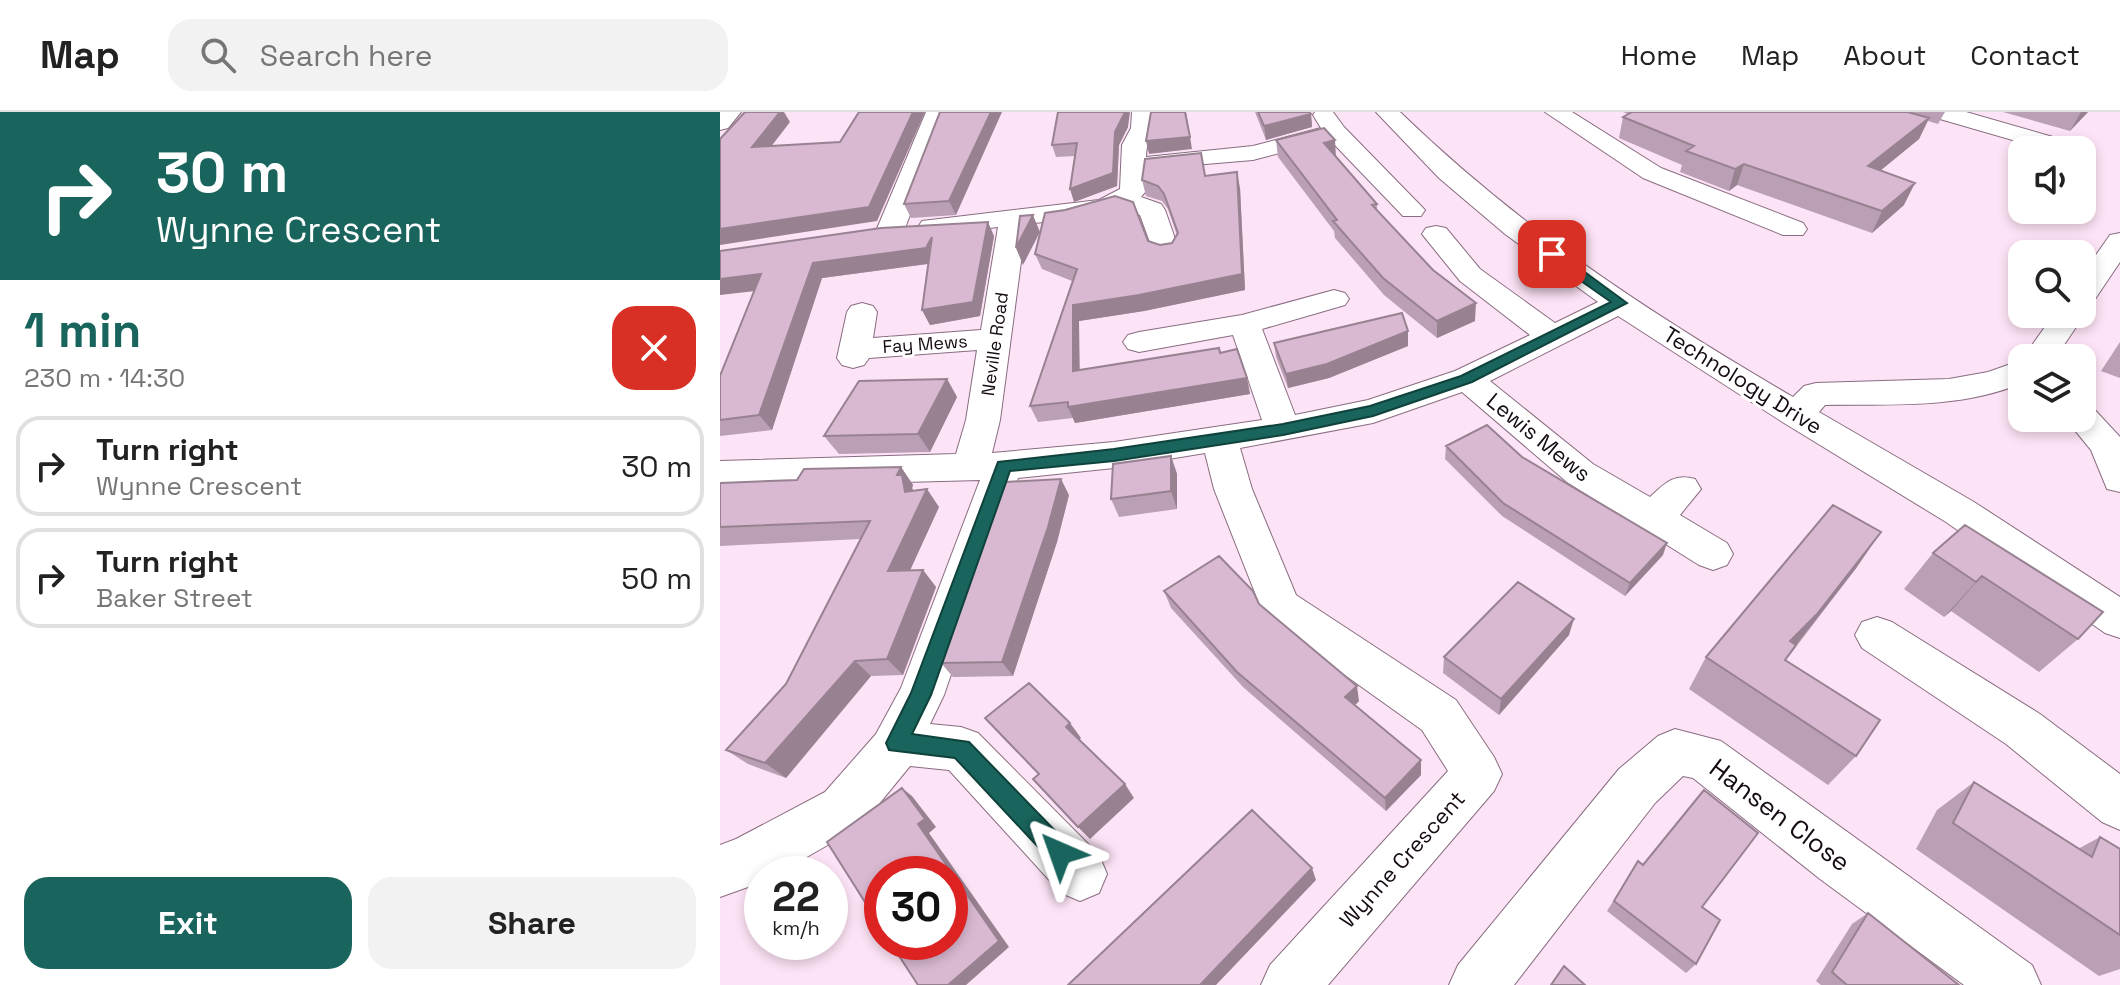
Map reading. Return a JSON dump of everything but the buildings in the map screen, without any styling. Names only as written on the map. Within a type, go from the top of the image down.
[{"type":"street","points":[[720,123],[730,112]]},
{"type":"street","points":[[937,112],[877,233],[1013,220],[1103,207],[1123,200],[1133,191],[1134,145],[1143,128],[1143,112]]},
{"type":"street","name":"Technology Drive","points":[[1387,112],[1483,206],[1620,303],[1796,415],[1962,513],[2120,620]]},
{"type":"street","points":[[1556,112],[1652,173],[1793,229]]},
{"type":"street","points":[[1135,165],[1253,153],[1329,123],[1412,210]]},
{"type":"street","points":[[1938,123],[1963,142]]},
{"type":"street","points":[[1938,123],[2008,136]]},
{"type":"street","points":[[1123,200],[1152,210],[1165,250]]},
{"type":"street","name":"Neville Road","points":[[987,466],[983,420],[1013,220]]},
{"type":"street","points":[[1436,234],[1470,275],[1552,336]]},
{"type":"street","points":[[2096,276],[2120,241]]},
{"type":"street","points":[[1139,342],[1245,324],[1334,299]]},
{"type":"street","points":[[720,474],[987,466],[1220,440],[1283,429],[1373,411],[1467,379],[1620,303]]},
{"type":"street","name":"Fay Mews","points":[[862,312],[854,353],[995,339]]},
{"type":"street","points":[[1245,324],[1283,429]]},
{"type":"street","name":"Lewis Mews","points":[[1467,379],[1580,473],[1713,554]]},
{"type":"street","points":[[1796,415],[1816,394],[1942,389],[2008,380]]},
{"type":"street","points":[[2095,432],[2107,445],[2120,479]]},
{"type":"street","name":"Wynne Crescent","points":[[1220,440],[1233,489],[1280,606],[1439,715],[1477,774],[1290,985]]},
{"type":"street","points":[[720,871],[747,862],[843,809],[896,743],[921,695],[987,466]]},
{"type":"street","points":[[1654,517],[1682,489]]},
{"type":"street","points":[[1877,635],[2023,729],[2120,805]]},
{"type":"street","points":[[896,743],[961,749],[1080,874]]},
{"type":"street","name":"Hansen Close","points":[[1478,985],[1637,786],[1675,752],[1704,757],[1839,860],[2012,985]]},
{"type":"route","points":[[1060,853],[961,749],[896,743],[921,695],[1004,466],[1114,455],[1283,429],[1373,411],[1467,379],[1620,303],[1552,254]]}]
